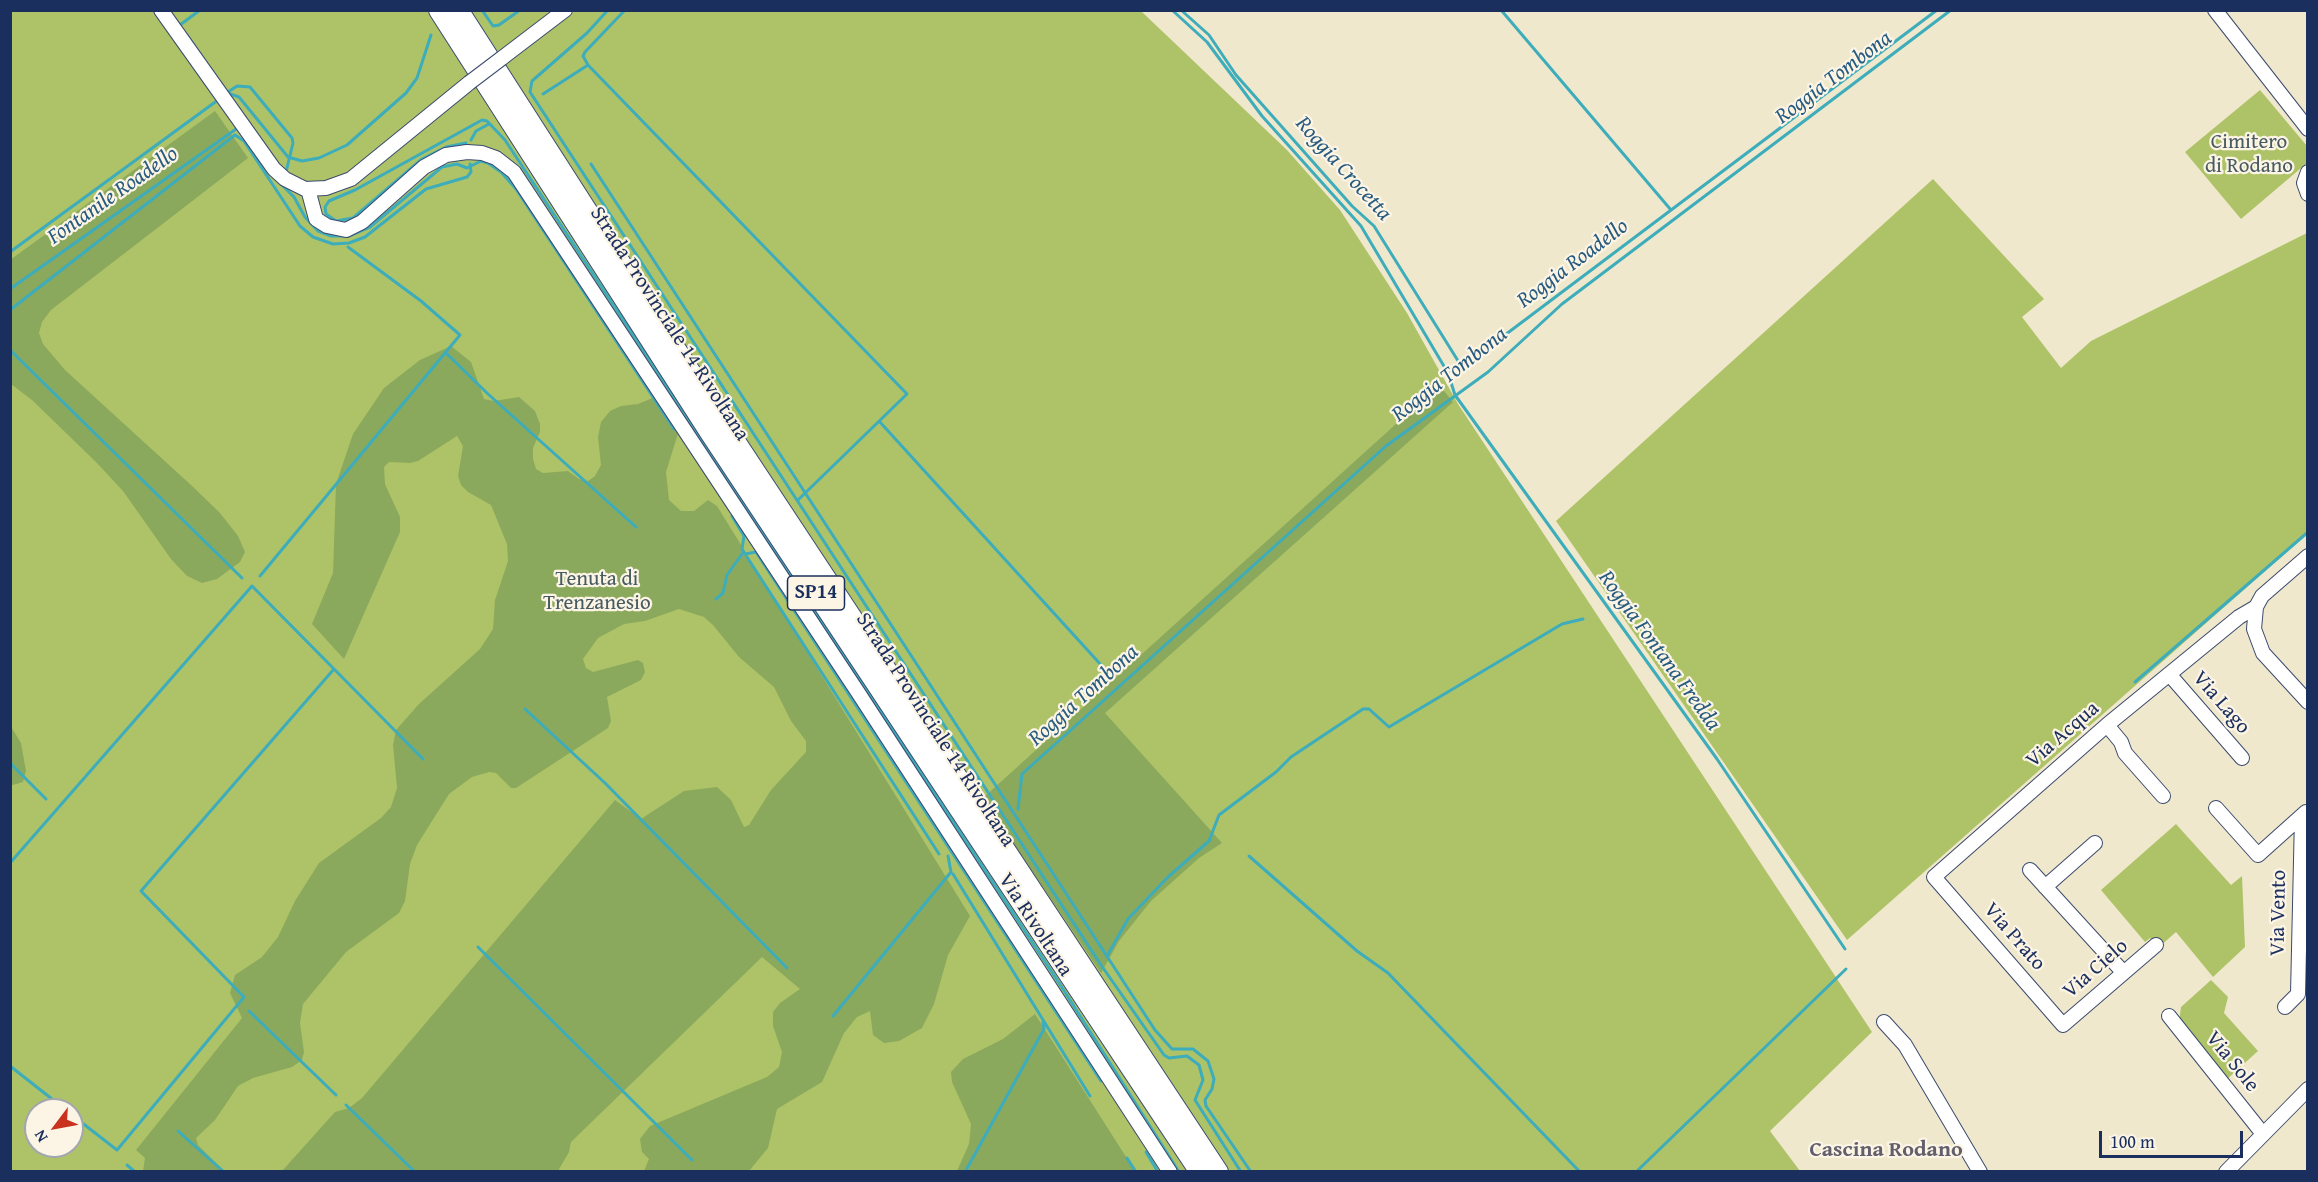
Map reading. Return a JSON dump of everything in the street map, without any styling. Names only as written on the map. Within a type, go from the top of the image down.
[{"type":"highway","name":"Strada Provinciale 14 Rivoltana","points":[[438,10],[711,434],[1200,1172]]},
{"type":"highway","name":"Strada Provinciale 14 Rivoltana","points":[[458,10],[723,423],[1218,1172]]},
{"type":"street","points":[[160,10],[274,169],[292,183],[308,189],[326,188],[351,179],[469,83],[565,10]]},
{"type":"street","points":[[2215,10],[2307,129]]},
{"type":"street","name":"Via Rivoltana","points":[[308,189],[316,219],[330,228],[346,230],[365,220],[424,167],[446,155],[482,153],[496,158],[514,172],[853,684],[1170,1172]]},
{"type":"street","points":[[2307,172],[2304,183],[2307,194]]},
{"type":"street","name":"Via Acqua","points":[[1934,877],[2107,724],[2256,607],[2262,596],[2307,556]]},
{"type":"street","points":[[2256,607],[2254,629],[2263,653],[2307,702]]},
{"type":"street","points":[[2224,630],[2254,629]]},
{"type":"street","name":"Via Lago","points":[[2169,674],[2242,758]]},
{"type":"street","points":[[2107,724],[2121,742],[2125,753],[2163,796]]},
{"type":"street","points":[[2216,808],[2258,855],[2305,813]]},
{"type":"street","name":"Via Vento","points":[[2285,1007],[2298,994],[2305,813]]},
{"type":"street","points":[[2045,887],[2096,843]]},
{"type":"street","points":[[2030,870],[2123,972]]},
{"type":"street","name":"Via Prato","points":[[1934,877],[2063,1025]]},
{"type":"street","name":"Via Cielo","points":[[2063,1025],[2156,945]]},
{"type":"street","name":"Via Sole","points":[[2169,1016],[2263,1134]]},
{"type":"street","points":[[1884,1022],[1905,1045],[1980,1172]]},
{"type":"street","points":[[2226,1172],[2307,1089]]},
{"type":"green space","name":"Tenuta di Trenzanesio","points":[[10,11],[1141,11],[1287,150],[1340,210],[1407,313],[1458,404],[1872,1032],[1770,1131],[1800,1171],[11,1171]]},
{"type":"green space","name":"Cimitero di Rodano","points":[[2260,90],[2307,146],[2307,163],[2241,219],[2185,152]]},
{"type":"green space","points":[[215,111],[248,158],[51,310],[42,322],[39,333],[43,344],[65,370],[191,485],[220,513],[238,536],[245,552],[240,562],[217,579],[202,583],[187,576],[171,559],[123,491],[97,463],[32,400],[11,384],[10,260]]},
{"type":"green space","points":[[1933,179],[2044,299],[2022,317],[2061,368],[2091,341],[2307,233],[2307,534],[1847,940],[1556,521]]},
{"type":"green space","points":[[451,346],[471,362],[484,399],[494,401],[519,397],[535,411],[540,424],[540,432],[533,448],[533,459],[536,469],[543,473],[568,471],[579,479],[588,481],[595,476],[601,465],[598,437],[601,422],[610,411],[621,406],[638,404],[655,397],[681,424],[666,472],[669,500],[681,511],[694,511],[708,500],[717,506],[970,916],[948,955],[934,1004],[922,1028],[899,1041],[884,1043],[873,1035],[870,1011],[857,1017],[844,1033],[822,1082],[777,1109],[768,1148],[749,1171],[644,1171],[649,1159],[642,1152],[640,1139],[650,1126],[767,1077],[779,1067],[782,1052],[773,1026],[773,1012],[780,1003],[800,989],[762,957],[571,1142],[569,1152],[558,1171],[282,1171],[335,1112],[349,1108],[362,1098],[615,800],[641,819],[684,791],[717,787],[731,800],[744,827],[749,825],[771,790],[806,752],[806,741],[791,721],[774,687],[739,657],[704,617],[679,609],[645,621],[624,624],[598,638],[583,659],[586,668],[593,672],[638,660],[643,663],[645,672],[641,680],[607,697],[611,721],[608,728],[516,788],[511,788],[496,773],[489,772],[472,777],[449,794],[417,845],[410,864],[405,901],[399,913],[346,952],[303,1004],[300,1023],[304,1052],[302,1060],[292,1067],[253,1078],[238,1086],[215,1120],[196,1138],[198,1145],[224,1171],[143,1171],[145,1158],[136,1150],[242,1018],[230,993],[235,975],[262,957],[278,937],[295,901],[319,863],[381,818],[391,807],[397,788],[393,745],[396,730],[419,704],[480,649],[493,629],[495,600],[508,561],[507,544],[491,505],[468,492],[461,485],[458,476],[463,446],[457,436],[418,461],[389,462],[384,467],[385,484],[400,517],[400,532],[344,659],[312,624],[333,573],[336,484],[353,434],[384,388],[420,360]]},
{"type":"green space","points":[[1439,385],[1453,402],[1105,713],[1222,843],[1199,858],[1151,901],[1119,941],[1101,973],[983,798]]},
{"type":"green space","points":[[10,725],[21,743],[26,771],[23,782],[13,785],[10,784]]},
{"type":"green space","points":[[2176,824],[2231,885],[2242,876],[2245,947],[2213,977],[2176,932],[2158,948],[2150,938],[2145,942],[2101,890]]},
{"type":"green space","points":[[2211,980],[2228,997],[2224,1013],[2258,1051],[2225,1081],[2179,1022],[2181,1007]]},
{"type":"green space","points":[[1035,1014],[1135,1171],[957,1171],[969,1144],[971,1124],[952,1082],[951,1072],[963,1059],[1003,1039]]},
{"type":"waterway","points":[[180,25],[200,10]]},
{"type":"waterway","points":[[482,10],[493,26],[499,25],[520,10]]},
{"type":"waterway","points":[[608,10],[587,33],[532,81],[530,92],[1101,965],[1164,1055],[1169,1058],[1187,1056],[1199,1065],[1203,1080],[1195,1100],[1241,1172]]},
{"type":"waterway","points":[[625,10],[585,52],[583,56],[588,65],[907,394],[799,499]]},
{"type":"waterway","name":"Roggia Roadello","points":[[1172,10],[1207,42],[1262,116],[1361,226],[1448,373],[1453,367],[1477,356],[1937,10]]},
{"type":"waterway","name":"Roggia Crocetta","points":[[1181,10],[1209,35],[1236,75],[1352,206],[1374,226],[1460,364]]},
{"type":"waterway","points":[[1501,10],[1671,210]]},
{"type":"waterway","name":"Roggia Tombona","points":[[1018,809],[1022,774],[1386,446],[1488,372],[1562,304],[1951,10]]},
{"type":"waterway","points":[[187,35],[226,92]]},
{"type":"waterway","points":[[227,93],[239,97],[288,157],[302,161],[319,158],[347,145],[406,93],[417,78],[431,35]]},
{"type":"waterway","points":[[543,94],[588,65]]},
{"type":"waterway","points":[[228,92],[237,86],[250,87],[292,138],[293,143],[286,172]]},
{"type":"waterway","points":[[10,252],[218,100]]},
{"type":"waterway","points":[[466,143],[446,147],[422,159],[353,218],[336,221],[326,214],[325,207],[329,201],[355,190],[482,120],[487,121],[505,140],[1063,989],[1179,1172]]},
{"type":"waterway","points":[[471,140],[476,131],[489,124]]},
{"type":"waterway","name":"Fontanile Roadello","points":[[10,289],[236,129]]},
{"type":"waterway","points":[[10,310],[235,135],[244,141],[300,226],[313,237],[333,244],[349,243],[365,237],[426,189],[467,177],[471,172],[470,164]]},
{"type":"waterway","points":[[280,183],[294,197],[305,217],[318,231],[331,236],[349,236],[370,227],[442,167],[457,164],[467,168],[481,161],[488,163],[501,172],[516,189],[674,429]]},
{"type":"waterway","points":[[591,164],[1155,1030],[1172,1049],[1193,1049],[1208,1061],[1214,1079],[1212,1089],[1205,1100],[1206,1106],[1251,1172]]},
{"type":"waterway","points":[[260,576],[460,335],[421,301],[348,247]]},
{"type":"waterway","points":[[10,350],[242,578]]},
{"type":"waterway","points":[[447,354],[488,394],[636,527]]},
{"type":"waterway","name":"Roggia Fontana Fredda","points":[[1448,373],[1455,395],[1717,759],[1845,949]]},
{"type":"waterway","points":[[879,421],[1102,666]]},
{"type":"waterway","points":[[732,516],[744,536],[742,549],[745,554],[756,552],[1101,1081]]},
{"type":"waterway","points":[[2135,682],[2308,532]]},
{"type":"waterway","points":[[716,599],[723,593],[727,575],[742,554]]},
{"type":"waterway","points":[[747,557],[939,854]]},
{"type":"waterway","points":[[10,863],[252,586],[423,759]]},
{"type":"waterway","points":[[1107,956],[1128,919],[1168,877],[1209,841],[1219,815],[1276,772],[1291,757],[1363,709],[1369,709],[1389,727],[1562,624],[1583,619]]},
{"type":"waterway","points":[[84,1124],[117,1150],[244,997],[141,891],[334,669]]},
{"type":"waterway","points":[[525,709],[605,783],[787,968]]},
{"type":"waterway","points":[[10,763],[46,799]]},
{"type":"waterway","name":"Roggia Tombona","points":[[833,1016],[951,872],[948,856]]},
{"type":"waterway","points":[[1249,856],[1357,951],[1388,973],[1580,1172]]},
{"type":"waterway","points":[[953,874],[1090,1096]]},
{"type":"waterway","points":[[478,947],[692,1160]]},
{"type":"waterway","points":[[1636,1172],[1846,969]]},
{"type":"waterway","points":[[249,1011],[336,1095]]},
{"type":"waterway","points":[[965,1172],[1044,1029],[1043,1022]]},
{"type":"waterway","points":[[10,1066],[51,1098]]},
{"type":"waterway","points":[[346,1105],[415,1172]]},
{"type":"waterway","points":[[178,1131],[224,1172]]},
{"type":"waterway","points":[[1146,1152],[1158,1172]]},
{"type":"waterway","points":[[1127,1158],[1136,1172]]},
{"type":"waterway","points":[[127,1165],[135,1172]]},
{"type":"district","name":"Cascina Rodano","points":[[1886,1150]]}]
